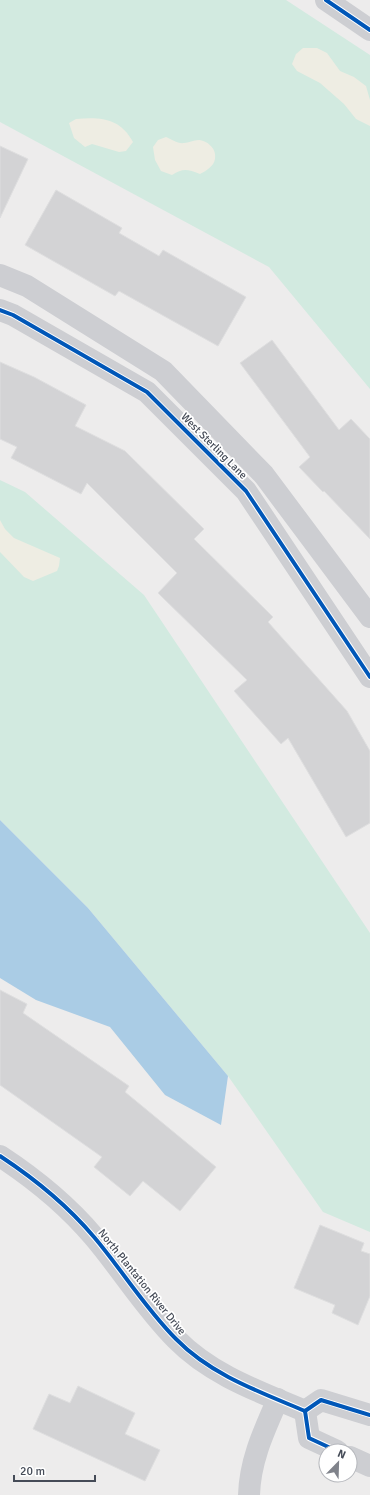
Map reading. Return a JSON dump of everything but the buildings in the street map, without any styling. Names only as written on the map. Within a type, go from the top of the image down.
[{"type":"street","points":[[326,0],[370,30]]},
{"type":"street","name":"West Sterling Lane","points":[[0,275],[27,286],[163,371],[264,475],[370,617]]},
{"type":"street","name":"West Sterling Lane","points":[[0,310],[13,315],[147,392],[246,491],[370,677]]},
{"type":"street","name":"North Plantation River Drive","points":[[0,1156],[48,1191],[72,1213],[94,1237],[155,1315],[176,1339],[200,1360],[227,1377],[305,1411]]},
{"type":"street","points":[[250,1495],[250,1478],[257,1448],[278,1399]]},
{"type":"street","points":[[319,1443],[309,1438],[305,1411],[321,1400],[370,1415]]},
{"type":"street","points":[[358,1461],[370,1466]]},
{"type":"green space","points":[[0,0],[286,0],[370,55],[370,389],[269,267],[0,122]]},
{"type":"green space","points":[[0,480],[25,492],[144,595],[370,933],[370,1232],[323,1212],[228,1076],[88,908],[0,820]]},
{"type":"sand","points":[[303,48],[317,48],[327,53],[340,71],[354,77],[366,86],[370,100],[370,126],[356,119],[344,104],[320,83],[297,71],[292,64],[296,54]]},
{"type":"sand","points":[[94,118],[109,121],[122,128],[133,142],[126,151],[119,152],[92,144],[85,147],[74,138],[69,123],[76,119]]},
{"type":"sand","points":[[166,137],[182,143],[195,140],[206,142],[215,152],[213,164],[200,174],[185,170],[179,171],[172,175],[161,171],[155,160],[153,147],[158,140]]},
{"type":"sand","points":[[0,520],[5,529],[14,538],[60,558],[57,571],[33,581],[24,577],[0,552]]},
{"type":"water","points":[[0,820],[88,908],[228,1076],[221,1125],[165,1095],[110,1027],[36,1000],[0,978]]},
{"type":"cycle path","points":[[326,0],[370,30]]},
{"type":"cycle path","points":[[0,310],[13,315],[147,392],[246,491],[370,677]]},
{"type":"cycle path","points":[[0,1156],[38,1183],[62,1203],[84,1225],[154,1315],[190,1352],[220,1373],[305,1411]]},
{"type":"cycle path","points":[[305,1411],[321,1400],[370,1415]]},
{"type":"cycle path","points":[[305,1411],[309,1438],[320,1443]]}]
